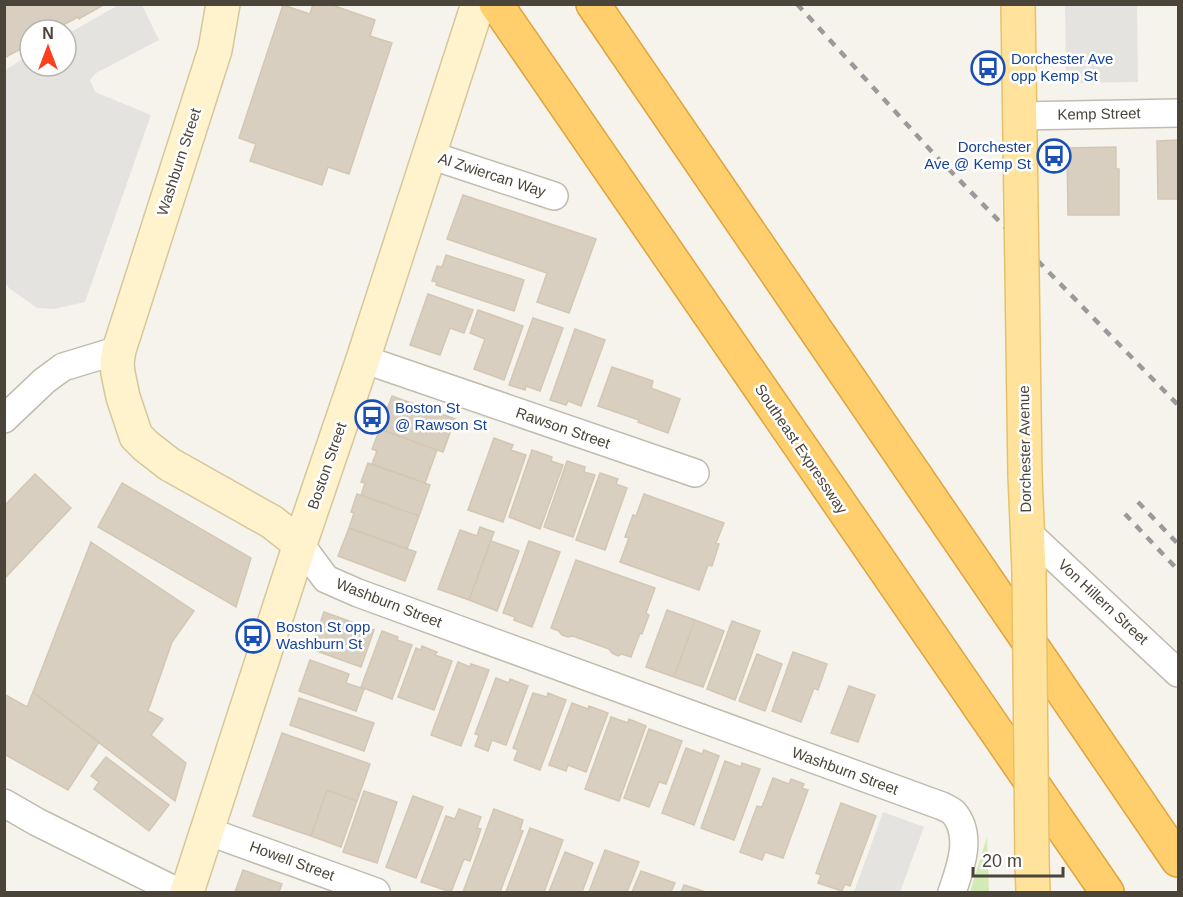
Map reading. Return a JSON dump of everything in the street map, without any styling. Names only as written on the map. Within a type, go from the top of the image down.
[{"type":"highway","name":"Southeast Expressway","points":[[496,4],[1107,892]]},
{"type":"highway","points":[[593,4],[1179,860]]},
{"type":"main road","name":"Washburn Street","points":[[223,4],[215,50],[119,350],[118,374],[123,398],[136,436],[146,446],[169,464],[272,522],[300,544]]},
{"type":"main road","name":"Boston Street","points":[[187,892],[478,4]]},
{"type":"main road","name":"Dorchester Avenue","points":[[1018,4],[1033,892]]},
{"type":"street","name":"Kemp Street","points":[[1020,116],[1179,113]]},
{"type":"street","name":"Al Zwiercan Way","points":[[430,155],[554,196]]},
{"type":"street","points":[[4,419],[44,381],[63,368],[119,350]]},
{"type":"street","name":"Rawson Street","points":[[363,360],[695,473]]},
{"type":"street","name":"Von Hillern Street","points":[[1027,532],[1179,673]]},
{"type":"street","name":"Washburn Street","points":[[300,544],[326,579],[358,593],[942,806],[953,812],[963,834],[964,850],[952,892]]},
{"type":"street","points":[[4,803],[37,822],[178,892]]},
{"type":"street","name":"Howell Street","points":[[207,831],[376,892]]},
{"type":"green space","points":[[987,837],[989,892],[970,892]]},
{"type":"shaded area","points":[[120,4],[142,5],[159,40],[96,73],[90,80],[95,92],[151,115],[85,302],[54,309],[37,308],[9,288],[5,282],[5,70],[18,62],[18,78],[78,78],[78,28]]},
{"type":"shaded area","points":[[1065,5],[1137,5],[1138,82],[1071,83],[1066,77]]},
{"type":"shaded area","points":[[883,812],[924,827],[900,892],[854,892]]},
{"type":"building","points":[[4,4],[105,4],[79,19],[78,17],[18,18],[18,50],[4,58]]},
{"type":"building","points":[[313,4],[329,4],[375,20],[370,36],[392,43],[349,174],[328,167],[322,185],[250,161],[256,144],[239,138],[283,5],[310,14]]},
{"type":"building","points":[[1178,140],[1178,199],[1158,199],[1157,141]]},
{"type":"building","points":[[1116,147],[1116,169],[1119,169],[1119,215],[1068,215],[1067,148]]},
{"type":"building","points":[[463,195],[596,239],[569,313],[537,302],[547,273],[447,239]]},
{"type":"building","points":[[446,255],[524,280],[514,311],[436,285],[437,282],[432,281],[437,266],[442,267]]},
{"type":"building","points":[[428,294],[473,310],[464,333],[450,328],[440,355],[410,345]]},
{"type":"building","points":[[478,310],[523,326],[504,380],[474,369],[485,339],[470,333]]},
{"type":"building","points":[[533,318],[563,328],[540,391],[526,386],[525,390],[509,385]]},
{"type":"building","points":[[575,329],[605,340],[581,406],[568,401],[566,405],[550,400]]},
{"type":"building","points":[[612,367],[653,381],[651,388],[680,399],[668,433],[598,406]]},
{"type":"building","points":[[392,396],[455,419],[443,452],[384,431],[389,417],[385,415]]},
{"type":"building","points":[[380,429],[437,450],[425,483],[372,464],[377,451],[372,449]]},
{"type":"building","points":[[494,438],[513,445],[511,450],[526,455],[503,522],[468,510]]},
{"type":"building","points":[[532,450],[552,457],[551,461],[563,465],[540,529],[509,517]]},
{"type":"building","points":[[567,461],[585,467],[584,472],[595,475],[573,537],[544,527]]},
{"type":"building","points":[[368,463],[430,485],[419,516],[361,495],[365,483],[361,482]]},
{"type":"building","points":[[600,473],[618,479],[616,484],[627,488],[605,550],[576,540]]},
{"type":"building","points":[[35,474],[71,508],[4,579],[4,506]]},
{"type":"building","points":[[122,483],[251,558],[236,607],[98,527]]},
{"type":"building","points":[[357,494],[419,516],[407,549],[349,528]]},
{"type":"building","points":[[644,494],[724,523],[716,543],[719,544],[712,566],[708,565],[699,590],[620,562],[629,538],[625,537]]},
{"type":"building","points":[[480,527],[494,532],[469,600],[438,589],[460,530],[477,536]]},
{"type":"building","points":[[349,528],[416,552],[405,581],[338,556]]},
{"type":"building","points":[[491,541],[519,551],[497,611],[469,600]]},
{"type":"building","points":[[529,541],[560,552],[532,627],[503,613]]},
{"type":"building","points":[[91,542],[194,611],[172,642],[148,711],[163,719],[151,735],[186,763],[175,801],[33,692]]},
{"type":"building","points":[[576,560],[655,588],[646,613],[649,615],[631,657],[622,654],[618,656],[609,649],[573,636],[562,635],[551,628]]},
{"type":"building","points":[[667,610],[695,620],[674,677],[646,667]]},
{"type":"building","points":[[324,612],[374,630],[361,667],[311,649]]},
{"type":"building","points":[[695,620],[724,631],[703,687],[674,677]]},
{"type":"building","points":[[732,621],[760,631],[735,700],[707,689]]},
{"type":"building","points":[[382,631],[398,637],[397,640],[412,645],[392,699],[361,687]]},
{"type":"building","points":[[422,646],[437,652],[435,655],[452,661],[434,710],[398,697],[416,648],[421,650]]},
{"type":"building","points":[[793,652],[827,664],[818,690],[814,688],[801,722],[772,711]]},
{"type":"building","points":[[757,654],[782,664],[765,711],[739,701]]},
{"type":"building","points":[[310,660],[349,674],[346,683],[364,689],[356,711],[299,691]]},
{"type":"building","points":[[458,662],[470,667],[471,664],[489,670],[461,746],[431,735]]},
{"type":"building","points":[[496,678],[509,683],[510,679],[528,686],[506,745],[492,740],[488,751],[475,746],[479,735],[475,734]]},
{"type":"building","points":[[849,686],[875,695],[858,742],[831,733]]},
{"type":"building","points":[[33,692],[99,742],[68,790],[4,754],[4,694],[27,707]]},
{"type":"building","points":[[533,693],[547,697],[548,693],[566,700],[540,770],[514,760],[518,750],[513,748]]},
{"type":"building","points":[[299,698],[374,723],[364,751],[290,725]]},
{"type":"building","points":[[572,703],[608,713],[586,772],[568,765],[566,771],[549,765]]},
{"type":"building","points":[[611,717],[628,723],[629,719],[646,726],[619,801],[585,789]]},
{"type":"building","points":[[649,729],[682,741],[666,784],[659,782],[649,807],[624,798]]},
{"type":"building","points":[[282,733],[370,764],[357,801],[327,790],[311,836],[253,816]]},
{"type":"building","points":[[686,748],[702,754],[704,750],[719,756],[694,825],[662,813]]},
{"type":"building","points":[[106,757],[169,805],[149,831],[94,789],[99,782],[91,776]]},
{"type":"building","points":[[725,761],[741,767],[742,763],[760,769],[734,840],[701,828]]},
{"type":"building","points":[[773,778],[789,784],[791,779],[804,784],[802,788],[808,790],[783,858],[765,852],[762,860],[740,852],[757,806],[762,807]]},
{"type":"building","points":[[327,790],[357,801],[341,847],[311,836]]},
{"type":"building","points":[[364,791],[397,802],[377,863],[343,852]]},
{"type":"building","points":[[413,796],[443,807],[416,878],[386,867]]},
{"type":"building","points":[[841,803],[876,816],[850,886],[845,884],[842,891],[818,883],[821,875],[816,873]]},
{"type":"building","points":[[459,809],[481,817],[477,828],[481,829],[470,861],[464,859],[451,892],[421,882],[446,816],[455,819]]},
{"type":"building","points":[[494,809],[523,820],[520,830],[523,831],[500,892],[463,892]]},
{"type":"building","points":[[530,828],[563,840],[544,892],[506,892]]},
{"type":"building","points":[[605,850],[639,862],[627,892],[589,892]]},
{"type":"building","points":[[565,852],[593,863],[582,892],[549,892]]},
{"type":"building","points":[[243,870],[282,884],[279,892],[235,892]]},
{"type":"building","points":[[641,871],[675,883],[671,892],[632,892]]},
{"type":"building","points":[[684,885],[706,892],[681,892]]},
{"type":"railway","points":[[797,4],[933,153],[1178,405]]},
{"type":"railway","points":[[1138,502],[1178,544]]},
{"type":"railway","points":[[1125,514],[1178,570]]},
{"type":"place","name":"Dorchester Ave opp Kemp St","points":[[988,68]]},
{"type":"place","name":"Dorchester Ave @ Kemp St","points":[[1054,156]]},
{"type":"place","name":"Boston St @ Rawson St","points":[[372,417]]},
{"type":"place","name":"Boston St opp Washburn St","points":[[253,636]]}]
